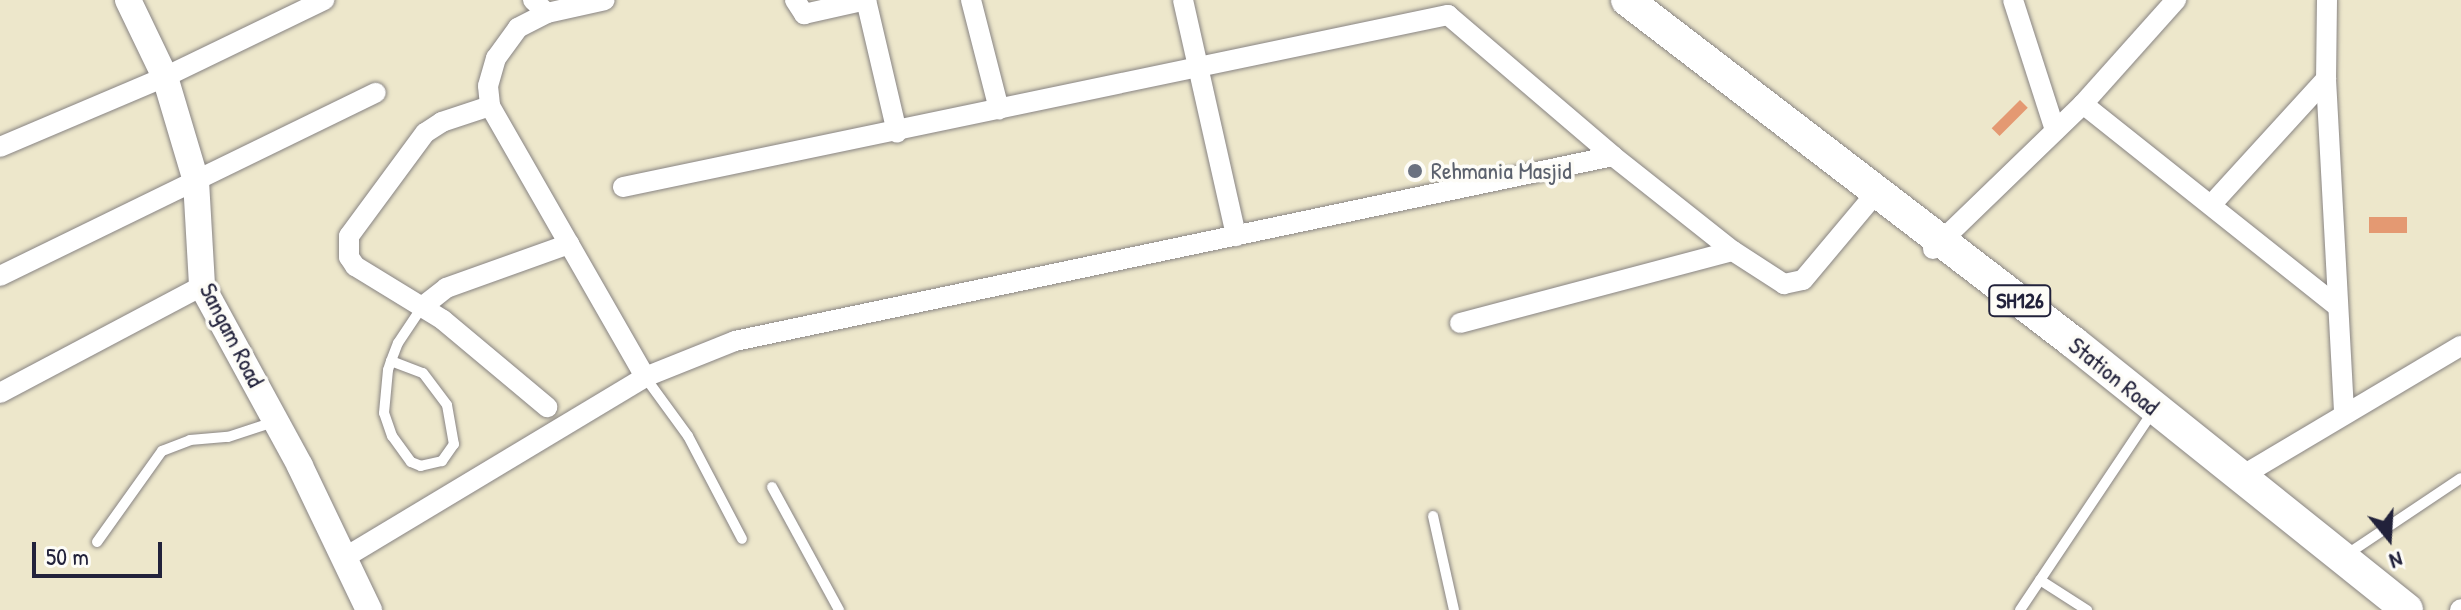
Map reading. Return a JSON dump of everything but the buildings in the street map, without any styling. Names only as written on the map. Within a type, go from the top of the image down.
[{"type":"main road","name":"Station Road","points":[[1602,0],[1936,246],[2149,418],[2378,610]]},
{"type":"main road","name":"Station Road","points":[[1627,0],[1872,198]]},
{"type":"main road","name":"Station Road","points":[[2149,418],[2240,477],[2407,610]]},
{"type":"street","name":"Sangam Road","points":[[128,0],[165,77],[196,181],[202,286],[276,422],[369,610]]},
{"type":"street","points":[[0,147],[165,77],[324,0]]},
{"type":"street","points":[[605,0],[540,6],[518,28],[496,58],[488,86],[490,106],[645,377]]},
{"type":"street","points":[[795,0],[804,14],[866,0],[897,132]]},
{"type":"street","points":[[971,0],[999,109]]},
{"type":"street","points":[[1183,0],[1236,236]]},
{"type":"street","points":[[2013,0],[2055,130]]},
{"type":"street","points":[[1936,246],[2083,104],[2176,0]]},
{"type":"street","points":[[2327,0],[2326,79],[2344,414]]},
{"type":"street","points":[[623,187],[897,132],[1198,64],[1448,15],[1613,156],[1773,280],[1794,284],[1872,198]]},
{"type":"street","points":[[2211,205],[2326,79]]},
{"type":"street","points":[[0,276],[376,93]]},
{"type":"street","points":[[2083,104],[2337,306]]},
{"type":"street","points":[[490,106],[442,122],[425,133],[349,236],[355,266],[422,307],[547,407]]},
{"type":"street","points":[[344,558],[645,377],[735,341],[1613,156]]},
{"type":"street","points":[[422,307],[446,288],[569,244]]},
{"type":"street","points":[[1460,323],[1733,251]]},
{"type":"street","points":[[0,393],[202,286]]},
{"type":"street","points":[[2240,477],[2461,346]]},
{"type":"lane","points":[[391,361],[423,373],[447,405],[454,444],[442,461],[421,466],[411,462],[392,436],[383,393],[391,361],[422,307]]},
{"type":"lane","points":[[645,377],[688,436],[742,539]]},
{"type":"lane","points":[[2020,610],[2149,418]]},
{"type":"lane","points":[[97,542],[162,451],[276,422]]},
{"type":"lane","points":[[2341,558],[2461,478]]},
{"type":"lane","points":[[772,487],[839,610]]},
{"type":"lane","points":[[1433,516],[1454,610]]},
{"type":"lane","points":[[2040,580],[2087,610]]},
{"type":"place","name":"Rehmania Masjid","points":[[1415,171]]}]
